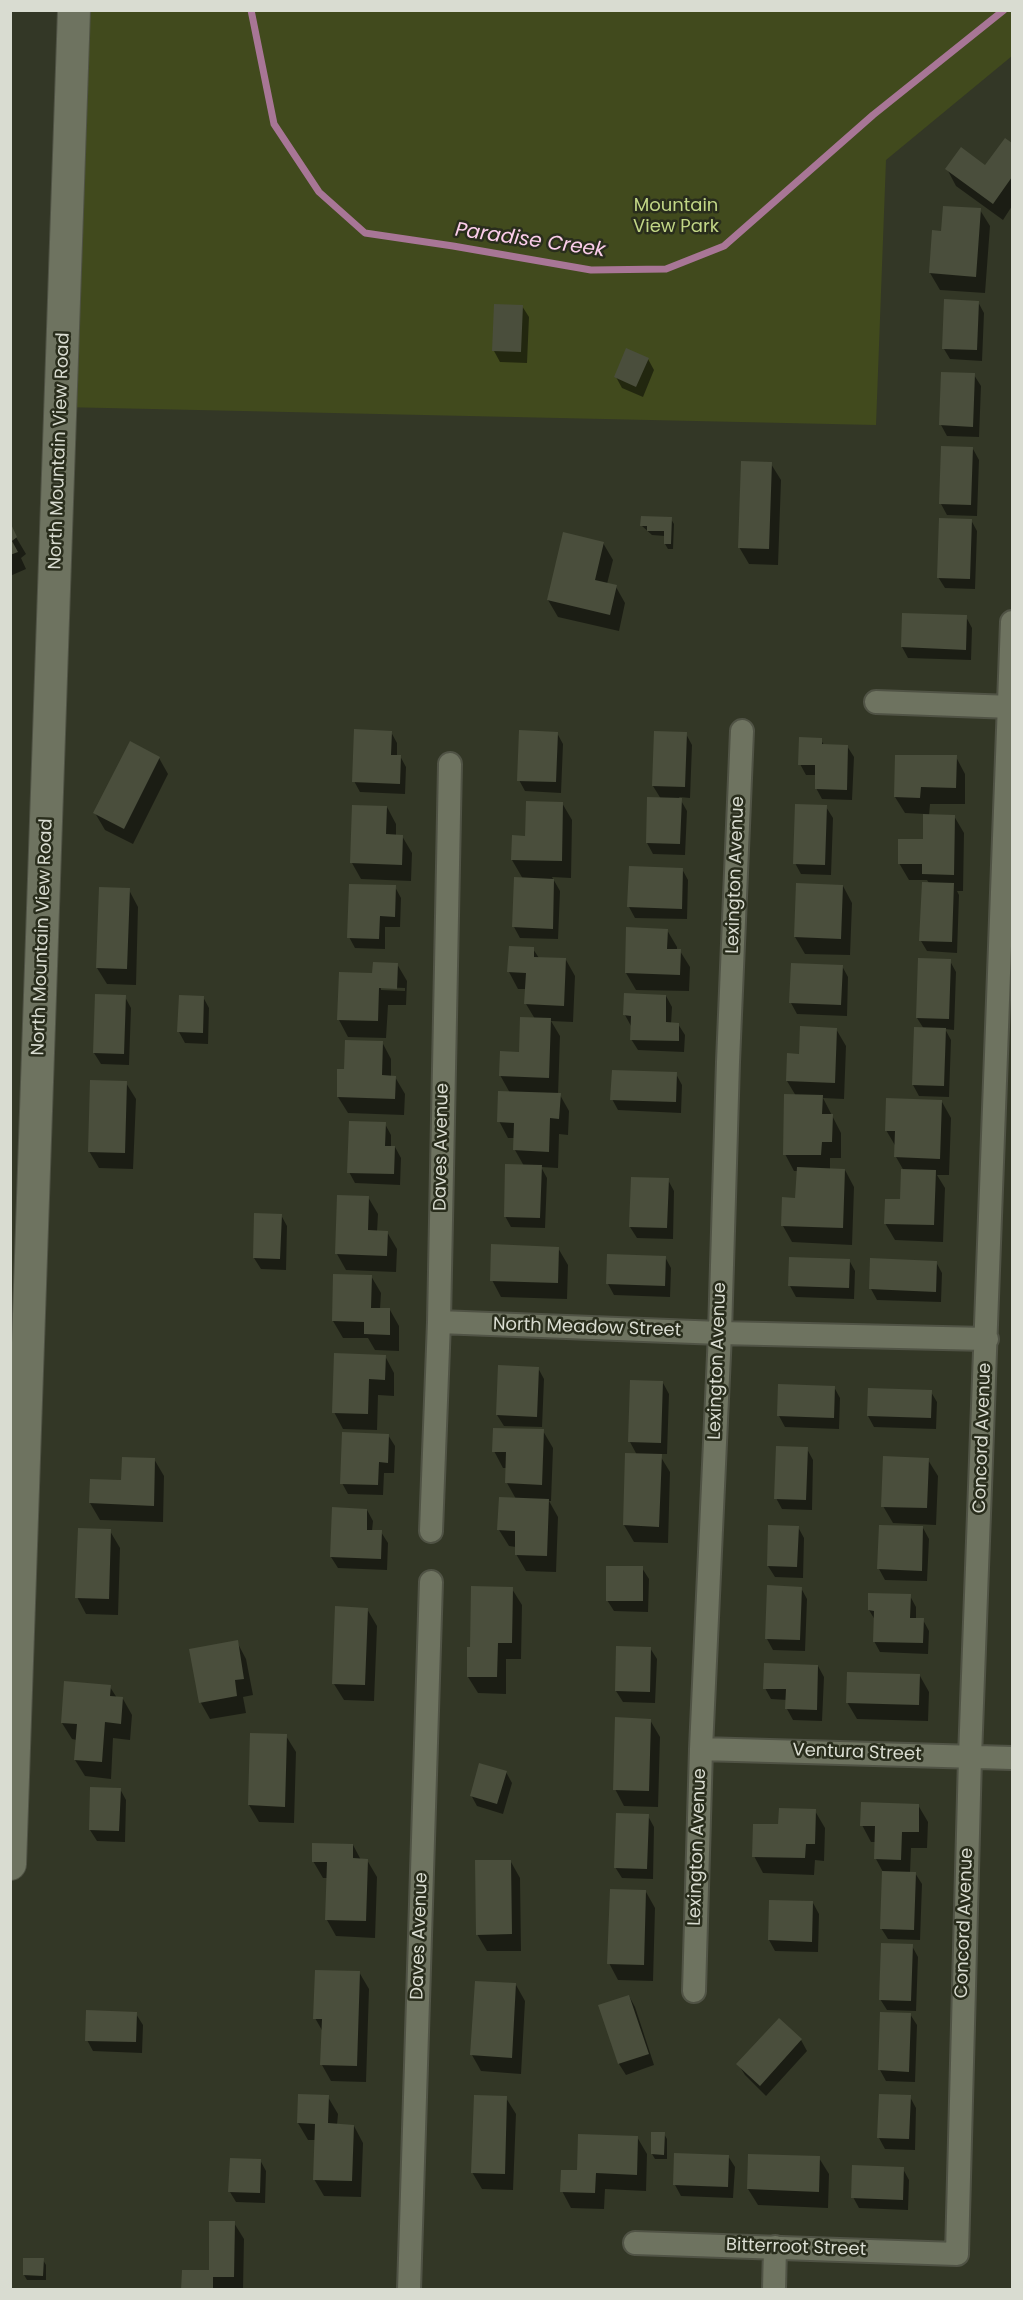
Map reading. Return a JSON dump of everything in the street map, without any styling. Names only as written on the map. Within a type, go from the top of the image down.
[{"type":"street","name":"North Mountain View Road","points":[[10,1864],[74,10]]},
{"type":"street","name":"Concord Avenue","points":[[957,2254],[970,1756],[1012,622]]},
{"type":"street","points":[[876,702],[1010,707]]},
{"type":"street","name":"Lexington Avenue","points":[[694,1991],[701,1749],[720,1333],[742,731]]},
{"type":"street","name":"Daves Avenue","points":[[431,1531],[439,1322],[450,764]]},
{"type":"street","name":"North Meadow Street","points":[[439,1322],[720,1333],[987,1339]]},
{"type":"street","name":"Daves Avenue","points":[[409,2289],[431,1582]]},
{"type":"street","name":"Ventura Street","points":[[701,1749],[1012,1758]]},
{"type":"street","name":"Bitterroot Street","points":[[635,2243],[957,2254]]},
{"type":"street","points":[[774,2289],[775,2247]]},
{"type":"green space","name":"Mountain View Park","points":[[74,11],[1012,11],[1012,56],[886,160],[876,425],[61,407]]},
{"type":"building","points":[[1005,138],[1012,143],[1012,177],[993,204],[945,169],[961,147],[985,165]]},
{"type":"building","points":[[943,206],[981,208],[976,277],[929,273],[932,230],[941,231]]},
{"type":"building","points":[[944,299],[979,301],[977,350],[942,349]]},
{"type":"building","points":[[494,304],[523,305],[521,352],[492,351]]},
{"type":"building","points":[[626,348],[649,358],[636,387],[614,377]]},
{"type":"building","points":[[941,372],[975,373],[973,427],[939,425]]},
{"type":"building","points":[[941,446],[973,447],[971,505],[939,504]]},
{"type":"building","points":[[741,461],[772,462],[769,549],[738,548]]},
{"type":"building","points":[[641,516],[672,517],[671,544],[664,544],[664,531],[647,531],[647,526],[640,526]]},
{"type":"building","points":[[939,518],[972,519],[970,579],[937,578]]},
{"type":"building","points":[[10,522],[17,537],[12,541],[18,552],[10,555]]},
{"type":"building","points":[[563,532],[604,542],[595,580],[617,585],[610,615],[547,600]]},
{"type":"building","points":[[902,613],[967,615],[966,650],[901,647]]},
{"type":"building","points":[[354,729],[392,731],[391,755],[401,755],[400,784],[352,782]]},
{"type":"building","points":[[519,730],[558,732],[556,782],[517,781]]},
{"type":"building","points":[[654,731],[687,732],[685,787],[652,786]]},
{"type":"building","points":[[799,737],[822,738],[822,744],[848,745],[847,790],[815,789],[815,765],[798,765]]},
{"type":"building","points":[[130,741],[160,757],[124,829],[93,813]]},
{"type":"building","points":[[895,755],[957,755],[956,788],[921,787],[920,798],[894,797]]},
{"type":"building","points":[[647,797],[682,798],[680,844],[646,843]]},
{"type":"building","points":[[526,801],[563,802],[562,861],[511,860],[512,835],[525,836]]},
{"type":"building","points":[[795,804],[827,805],[825,865],[793,864]]},
{"type":"building","points":[[352,805],[387,806],[386,834],[403,835],[402,865],[350,863]]},
{"type":"building","points":[[923,814],[955,815],[954,875],[922,874],[922,864],[898,864],[898,839],[923,839]]},
{"type":"building","points":[[629,866],[683,868],[682,909],[627,907]]},
{"type":"building","points":[[514,877],[554,879],[553,929],[512,927]]},
{"type":"building","points":[[922,882],[954,883],[952,942],[919,941]]},
{"type":"building","points":[[796,883],[843,885],[841,939],[794,937]]},
{"type":"building","points":[[349,884],[396,885],[395,917],[380,916],[379,939],[347,938]]},
{"type":"building","points":[[99,887],[130,888],[127,969],[96,968]]},
{"type":"building","points":[[626,927],[668,929],[667,949],[681,949],[680,975],[625,973]]},
{"type":"building","points":[[509,946],[534,947],[534,957],[566,958],[564,1006],[524,1004],[526,973],[507,972]]},
{"type":"building","points":[[918,958],[951,959],[949,1019],[916,1018]]},
{"type":"building","points":[[373,962],[398,963],[397,989],[379,988],[378,1021],[337,1020],[339,972],[372,973]]},
{"type":"building","points":[[791,963],[843,965],[841,1005],[789,1003]]},
{"type":"building","points":[[624,993],[666,995],[666,1022],[679,1023],[679,1041],[630,1040],[631,1016],[623,1015]]},
{"type":"building","points":[[95,994],[126,995],[124,1054],[93,1053]]},
{"type":"building","points":[[179,995],[204,996],[203,1033],[177,1032]]},
{"type":"building","points":[[520,1017],[551,1018],[549,1078],[499,1076],[500,1051],[519,1052]]},
{"type":"building","points":[[800,1026],[837,1028],[835,1083],[786,1081],[787,1053],[799,1054]]},
{"type":"building","points":[[914,1027],[946,1028],[944,1086],[912,1085]]},
{"type":"building","points":[[345,1040],[383,1041],[382,1075],[396,1076],[395,1099],[337,1097],[337,1069],[344,1069]]},
{"type":"building","points":[[612,1070],[677,1072],[676,1102],[610,1100]]},
{"type":"building","points":[[90,1080],[127,1081],[125,1153],[88,1152]]},
{"type":"building","points":[[498,1091],[561,1093],[559,1119],[550,1118],[549,1152],[513,1150],[514,1123],[497,1122]]},
{"type":"building","points":[[784,1094],[823,1095],[822,1114],[833,1114],[832,1142],[822,1142],[821,1155],[783,1155]]},
{"type":"building","points":[[886,1098],[942,1100],[940,1159],[894,1157],[895,1131],[885,1131]]},
{"type":"building","points":[[349,1121],[386,1122],[385,1146],[395,1146],[394,1174],[347,1173]]},
{"type":"building","points":[[505,1164],[542,1165],[540,1218],[504,1217]]},
{"type":"building","points":[[797,1167],[845,1169],[843,1228],[781,1226],[782,1197],[795,1198]]},
{"type":"building","points":[[901,1169],[936,1170],[934,1225],[884,1224],[885,1199],[900,1199]]},
{"type":"building","points":[[631,1177],[669,1178],[667,1228],[629,1227]]},
{"type":"building","points":[[337,1195],[369,1196],[368,1230],[388,1231],[387,1256],[335,1254]]},
{"type":"building","points":[[254,1213],[282,1214],[280,1259],[253,1258]]},
{"type":"building","points":[[491,1244],[559,1247],[558,1283],[490,1281]]},
{"type":"building","points":[[607,1254],[666,1256],[665,1286],[606,1284]]},
{"type":"building","points":[[789,1257],[850,1259],[849,1288],[788,1286]]},
{"type":"building","points":[[870,1258],[937,1261],[936,1292],[869,1289]]},
{"type":"building","points":[[333,1274],[372,1275],[371,1308],[390,1308],[390,1335],[364,1334],[364,1322],[332,1321]]},
{"type":"building","points":[[334,1353],[386,1355],[385,1380],[369,1379],[368,1414],[332,1413]]},
{"type":"building","points":[[498,1365],[539,1367],[537,1417],[496,1415]]},
{"type":"building","points":[[630,1380],[663,1381],[661,1443],[628,1442]]},
{"type":"building","points":[[778,1384],[835,1386],[834,1418],[777,1416]]},
{"type":"building","points":[[868,1388],[932,1390],[931,1418],[867,1416]]},
{"type":"building","points":[[493,1428],[544,1429],[542,1485],[505,1483],[506,1452],[492,1452]]},
{"type":"building","points":[[342,1432],[389,1434],[388,1463],[379,1462],[378,1485],[340,1484]]},
{"type":"building","points":[[776,1446],[808,1447],[806,1500],[774,1499]]},
{"type":"building","points":[[625,1453],[662,1454],[659,1527],[623,1525]]},
{"type":"building","points":[[883,1456],[929,1458],[927,1508],[881,1507]]},
{"type":"building","points":[[122,1457],[155,1458],[154,1506],[89,1503],[90,1479],[121,1480]]},
{"type":"building","points":[[499,1497],[549,1499],[547,1556],[515,1555],[515,1531],[497,1530]]},
{"type":"building","points":[[332,1507],[367,1509],[367,1530],[382,1530],[381,1559],[330,1557]]},
{"type":"building","points":[[768,1525],[799,1526],[797,1567],[767,1566]]},
{"type":"building","points":[[879,1525],[923,1526],[922,1571],[877,1569]]},
{"type":"building","points":[[78,1528],[111,1529],[109,1599],[75,1598]]},
{"type":"building","points":[[606,1566],[643,1566],[643,1601],[606,1601]]},
{"type":"building","points":[[767,1585],[802,1587],[800,1640],[765,1639]]},
{"type":"building","points":[[471,1586],[513,1587],[512,1643],[498,1643],[497,1677],[467,1677]]},
{"type":"building","points":[[868,1593],[911,1594],[910,1618],[924,1618],[923,1643],[873,1642],[874,1611],[868,1610]]},
{"type":"building","points":[[335,1606],[368,1608],[365,1685],[332,1684]]},
{"type":"building","points":[[238,1640],[244,1679],[235,1680],[237,1696],[199,1703],[189,1649]]},
{"type":"building","points":[[616,1646],[651,1647],[650,1692],[615,1691]]},
{"type":"building","points":[[764,1663],[818,1665],[817,1710],[785,1709],[786,1689],[763,1689]]},
{"type":"building","points":[[847,1672],[920,1674],[919,1705],[846,1703]]},
{"type":"building","points":[[64,1681],[111,1685],[110,1696],[123,1697],[121,1724],[105,1722],[102,1762],[74,1760],[77,1724],[61,1723]]},
{"type":"building","points":[[615,1717],[651,1719],[649,1791],[613,1790]]},
{"type":"building","points":[[250,1733],[287,1734],[285,1807],[248,1805]]},
{"type":"building","points":[[479,1763],[507,1771],[497,1804],[470,1796]]},
{"type":"building","points":[[90,1787],[121,1788],[119,1831],[89,1830]]},
{"type":"building","points":[[861,1802],[919,1804],[919,1832],[902,1832],[901,1860],[874,1859],[875,1826],[860,1826]]},
{"type":"building","points":[[779,1808],[816,1809],[815,1844],[806,1844],[805,1858],[752,1857],[753,1824],[778,1824]]},
{"type":"building","points":[[616,1813],[649,1814],[647,1869],[614,1868]]},
{"type":"building","points":[[312,1843],[353,1844],[353,1858],[368,1859],[366,1921],[325,1920],[327,1862],[312,1862]]},
{"type":"building","points":[[475,1860],[511,1860],[512,1934],[476,1935]]},
{"type":"building","points":[[882,1871],[916,1872],[914,1930],[880,1929]]},
{"type":"building","points":[[610,1889],[646,1890],[644,1965],[607,1964]]},
{"type":"building","points":[[769,1900],[813,1901],[812,1942],[768,1940]]},
{"type":"building","points":[[881,1943],[913,1944],[911,2001],[879,2000]]},
{"type":"building","points":[[315,1970],[360,1971],[357,2066],[320,2065],[322,2019],[313,2019]]},
{"type":"building","points":[[475,1981],[516,1983],[512,2058],[470,2055]]},
{"type":"building","points":[[629,1995],[649,2054],[618,2064],[598,2005]]},
{"type":"building","points":[[86,2010],[137,2012],[136,2042],[85,2041]]},
{"type":"building","points":[[880,2012],[911,2013],[909,2072],[878,2070]]},
{"type":"building","points":[[779,2018],[802,2039],[760,2086],[736,2064]]},
{"type":"building","points":[[298,2094],[329,2095],[328,2123],[354,2125],[352,2181],[313,2180],[315,2124],[297,2123]]},
{"type":"building","points":[[879,2094],[911,2095],[909,2139],[877,2138]]},
{"type":"building","points":[[474,2095],[507,2096],[505,2174],[471,2173]]},
{"type":"building","points":[[651,2132],[665,2132],[664,2155],[651,2154]]},
{"type":"building","points":[[578,2134],[638,2136],[637,2175],[596,2173],[595,2193],[560,2192],[561,2170],[577,2170]]},
{"type":"building","points":[[674,2153],[729,2155],[728,2187],[673,2185]]},
{"type":"building","points":[[748,2154],[820,2156],[819,2192],[747,2189]]},
{"type":"building","points":[[230,2158],[261,2159],[260,2193],[228,2192]]},
{"type":"building","points":[[852,2165],[904,2167],[903,2200],[851,2198]]},
{"type":"building","points":[[209,2221],[235,2221],[234,2277],[213,2277],[213,2290],[181,2290],[182,2270],[209,2270]]},
{"type":"building","points":[[23,2258],[44,2258],[43,2276],[23,2275]]},
{"type":"waterway","name":"Paradise Creek","points":[[251,10],[274,124],[319,192],[365,233],[591,270],[666,269],[724,246],[873,115],[1004,10]]}]
